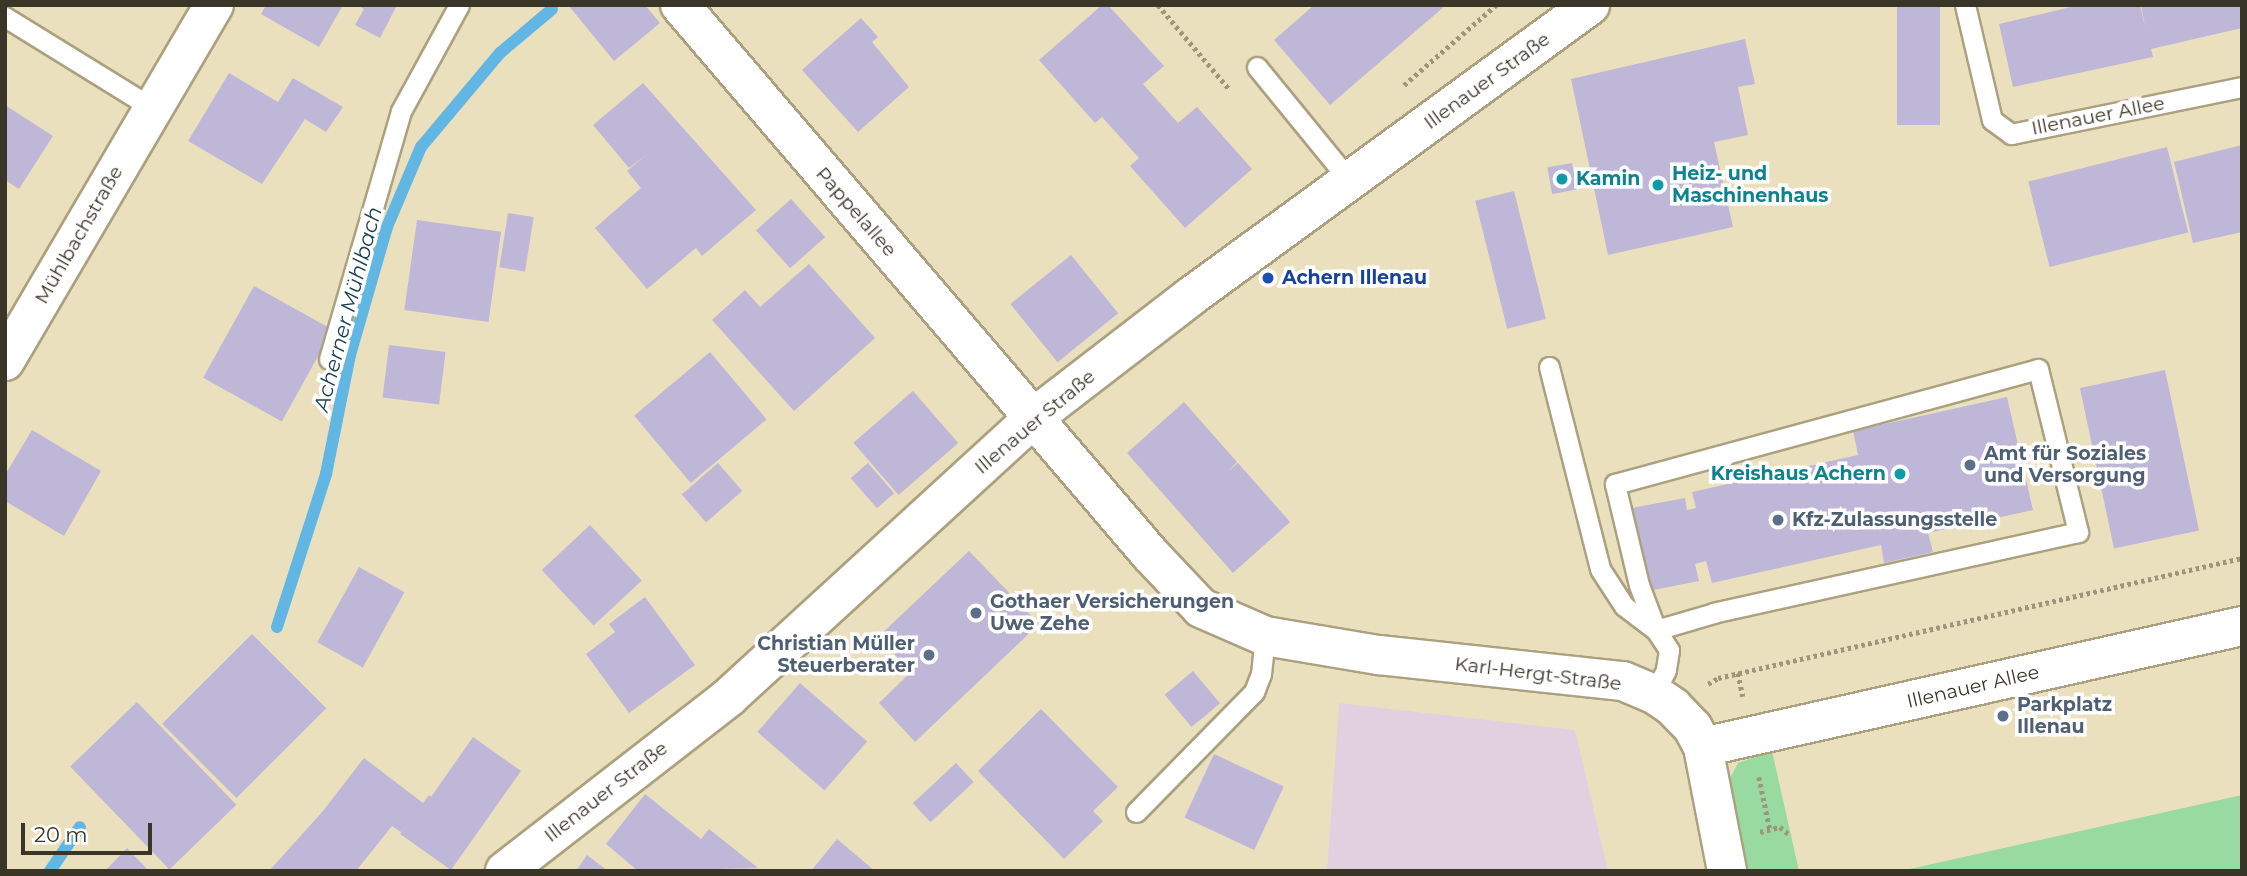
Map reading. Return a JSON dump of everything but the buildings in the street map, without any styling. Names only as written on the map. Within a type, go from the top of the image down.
[{"type":"street","name":"Mühlbachstraße","points":[[5,361],[214,5]]},
{"type":"street","name":"Pappelallee","points":[[680,5],[1033,418]]},
{"type":"street","name":"Illenauer Straße","points":[[505,871],[729,697],[1033,418],[1190,297],[1590,5]]},
{"type":"street","name":"Karl-Hergt-Straße","points":[[1033,418],[1201,608],[1265,636],[1379,655],[1623,681],[1663,701],[1693,728],[1703,747],[1727,871]]},
{"type":"street","name":"Illenauer Allee","points":[[1703,747],[2242,625]]},
{"type":"lane","points":[[328,359],[401,111],[458,5]]},
{"type":"lane","name":"Illenauer Allee","points":[[1965,5],[1992,120],[2011,134],[2242,87]]},
{"type":"lane","points":[[5,17],[154,109]]},
{"type":"lane","points":[[1257,67],[1350,181]]},
{"type":"lane","points":[[1549,367],[1600,569],[1624,606],[1656,631]]},
{"type":"lane","points":[[1656,631],[1714,613],[2078,532],[2038,369],[1615,484],[1639,585],[1656,631],[1669,650],[1663,701]]},
{"type":"lane","points":[[1136,812],[1255,692],[1261,674],[1265,636]]},
{"type":"path","points":[[1663,701],[1718,678],[2242,558]]},
{"type":"shaded area","points":[[1339,703],[1575,730],[1608,871],[1327,871]]},
{"type":"green space","points":[[1772,751],[1799,871],[1743,871],[1725,788],[1738,763]]},
{"type":"green space","points":[[2242,795],[2242,871],[1901,871]]},
{"type":"waterway","name":"Acherner Mühlbach","points":[[277,627],[326,474],[350,355],[387,227],[421,147],[500,53],[552,9]]},
{"type":"waterway","name":"Acherner Mühlbach","points":[[50,871],[80,827]]},
{"type":"place","name":"Kamin","points":[[1562,179]]},
{"type":"place","name":"Heiz- und Maschinenhaus","points":[[1658,185]]},
{"type":"place","name":"Achern Illenau","points":[[1268,278]]},
{"type":"place","name":"Amt für Soziales und Versorgung","points":[[1970,465]]},
{"type":"place","name":"Kreishaus Achern","points":[[1900,474]]},
{"type":"place","name":"Kfz-Zulassungsstelle","points":[[1778,520]]},
{"type":"place","name":"Gothaer Versicherungen Uwe Zehe","points":[[976,613]]},
{"type":"place","name":"Christian Müller Steuerberater","points":[[929,655]]},
{"type":"place","name":"Parkplatz Illenau","points":[[2003,716]]}]
